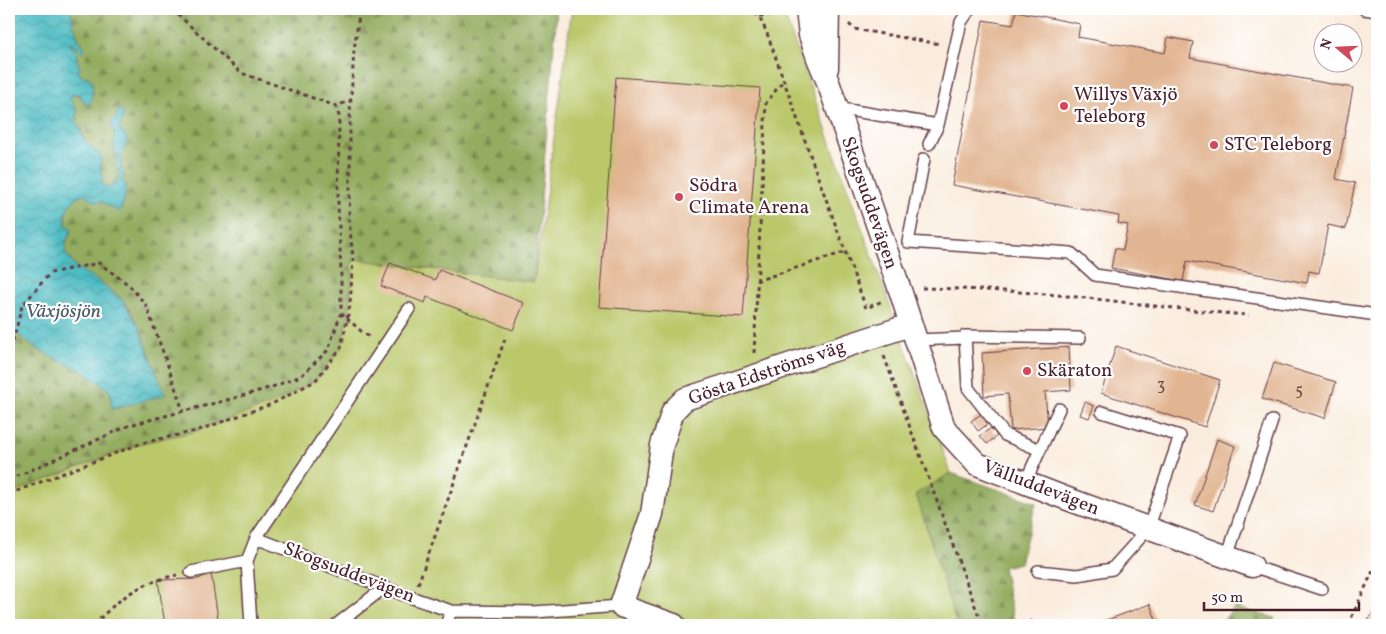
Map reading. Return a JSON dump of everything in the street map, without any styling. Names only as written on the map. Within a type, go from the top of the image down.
[{"type":"street","name":"Skogsuddevägen","points":[[807,9],[810,35],[836,108],[898,249],[901,293],[913,332]]},
{"type":"street","name":"Skogsuddevägen","points":[[828,9],[828,82]]},
{"type":"street","name":"Gösta Edströms väg","points":[[622,606],[652,514],[662,445],[674,410],[685,399],[877,335],[913,332]]},
{"type":"street","name":"Välluddevägen","points":[[913,332],[944,428],[977,464],[1252,566]]},
{"type":"street","points":[[622,606],[674,625]]},
{"type":"lane","points":[[929,144],[938,125],[960,22],[970,9]]},
{"type":"lane","points":[[1364,9],[1377,11]]},
{"type":"lane","points":[[836,108],[938,125]]},
{"type":"lane","points":[[924,159],[898,249],[1071,253],[1095,275],[1377,315]]},
{"type":"lane","points":[[251,625],[247,561],[256,538],[409,309]]},
{"type":"lane","points":[[913,332],[965,338],[965,336],[1080,338]]},
{"type":"lane","points":[[965,338],[968,388],[1005,435],[1040,450]]},
{"type":"lane","points":[[1025,483],[1059,409]]},
{"type":"lane","points":[[1038,571],[1077,575],[1112,569],[1148,529],[1180,436],[1102,412]]},
{"type":"lane","points":[[1227,557],[1272,421]]},
{"type":"lane","name":"Skogsuddevägen","points":[[256,538],[451,611],[534,612],[622,606]]},
{"type":"lane","points":[[191,572],[247,561]]},
{"type":"lane","points":[[1252,566],[1322,589]]},
{"type":"lane","points":[[336,625],[385,587]]},
{"type":"lane","points":[[446,625],[451,611]]},
{"type":"path","points":[[172,9],[241,73],[336,106],[350,101]]},
{"type":"path","points":[[9,494],[142,443],[196,431],[272,404],[316,381],[341,348],[350,305],[352,258],[349,219],[350,101],[354,50],[360,9]]},
{"type":"path","points":[[760,9],[759,16],[792,14],[807,9]]},
{"type":"path","points":[[848,22],[854,29],[955,47]]},
{"type":"path","points":[[754,360],[756,281],[766,103],[784,80]]},
{"type":"path","points":[[9,480],[130,425],[231,399],[301,376],[328,350],[341,313],[342,272],[338,204],[339,116],[336,106]]},
{"type":"path","points":[[756,281],[845,252]]},
{"type":"path","points":[[9,348],[12,345],[22,306],[50,273],[99,263],[129,285],[146,305],[183,411]]},
{"type":"path","points":[[341,313],[361,331],[384,347]]},
{"type":"path","points":[[877,335],[982,625]]},
{"type":"path","points":[[407,596],[418,585],[505,339]]},
{"type":"path","points":[[1348,625],[1377,562]]},
{"type":"path","points":[[94,625],[118,601],[134,590],[147,583],[191,572]]},
{"type":"green space","points":[[69,9],[557,9],[534,282],[353,259],[350,305],[341,348],[315,381],[272,404],[196,431],[142,443],[9,494],[9,328],[36,348],[82,370],[110,391],[152,360],[136,321],[122,300],[111,290],[74,266],[65,254],[66,242],[71,233],[66,225],[66,213],[68,207],[78,196],[86,194],[98,202],[100,201],[121,209],[126,183],[121,181],[124,177],[120,165],[122,163],[121,152],[125,148],[127,137],[119,130],[123,118],[118,111],[117,116],[111,123],[114,131],[115,149],[118,154],[117,170],[120,174],[115,184],[108,189],[103,186],[101,158],[85,141],[81,128],[78,127],[74,117],[76,108],[70,98],[73,94],[79,94],[88,104],[93,93],[89,77],[81,76],[78,72],[80,69],[77,53],[69,44],[70,42],[78,49],[81,42],[72,23]]},
{"type":"green space","points":[[572,9],[756,9],[784,14],[951,473],[916,494],[957,625],[9,625],[9,494],[142,443],[196,431],[341,348],[350,305],[353,259],[534,282]]},
{"type":"green space","points":[[951,473],[1036,503],[1020,563],[1003,567],[1015,625],[957,625],[916,494]]},
{"type":"green space","points":[[1234,607],[1275,618],[1271,625],[1220,625]]},
{"type":"water","name":"Växjösjön","points":[[9,9],[69,9],[72,24],[85,50],[81,51],[70,42],[77,53],[80,69],[78,72],[81,76],[90,78],[92,82],[92,99],[88,104],[79,94],[73,94],[70,98],[77,113],[75,119],[78,127],[81,128],[81,135],[89,146],[95,150],[95,153],[98,152],[101,156],[100,164],[103,186],[108,188],[115,184],[120,174],[115,165],[118,154],[115,152],[114,131],[111,123],[118,111],[123,111],[119,130],[127,137],[125,148],[121,152],[122,163],[120,165],[124,177],[121,181],[125,182],[126,189],[121,209],[117,212],[102,201],[97,202],[86,194],[78,196],[68,207],[65,216],[66,225],[71,227],[71,229],[66,242],[65,254],[74,266],[95,279],[122,300],[138,325],[165,395],[112,409],[110,391],[82,370],[36,348],[9,328]]},
{"type":"building","points":[[1016,11],[1080,24],[1078,37],[1165,53],[1168,37],[1193,42],[1190,58],[1353,88],[1336,179],[1355,183],[1346,229],[1328,225],[1319,273],[1309,271],[1307,283],[1187,261],[1183,281],[1111,268],[1115,248],[1123,250],[1128,225],[1118,223],[1119,216],[952,185],[983,20],[1013,25]]},
{"type":"building","name":"Södra Climate Arena","points":[[616,77],[760,88],[743,317],[599,307]]},
{"type":"building","points":[[390,263],[435,280],[439,270],[524,303],[513,330],[427,297],[425,303],[381,286]]},
{"type":"building","points":[[1116,346],[1220,380],[1205,427],[1101,393]]},
{"type":"building","name":"Skäraton","points":[[1069,347],[1071,390],[1045,392],[1048,427],[1011,430],[1008,394],[984,396],[982,353]]},
{"type":"building","points":[[1274,363],[1336,382],[1325,418],[1262,399]]},
{"type":"building","points":[[1085,402],[1094,406],[1089,418],[1080,415]]},
{"type":"building","points":[[981,414],[988,424],[978,431],[971,421]]},
{"type":"building","points":[[991,428],[997,436],[987,444],[980,436]]},
{"type":"building","points":[[1217,439],[1235,446],[1213,511],[1195,505]]},
{"type":"building","points":[[211,573],[219,625],[165,625],[158,580],[198,579]]},
{"type":"building","points":[[1150,604],[1158,625],[1094,625]]},
{"type":"building","points":[[1377,606],[1377,625],[1365,625]]},
{"type":"building","points":[[1032,620],[1034,625],[1017,625]]},
{"type":"place","name":"Willys Växjö Teleborg","points":[[1064,106]]},
{"type":"place","name":"STC Teleborg","points":[[1214,145]]},
{"type":"place","name":"Södra Climate Arena","points":[[679,197]]},
{"type":"place","name":"Skäraton","points":[[1027,371]]}]
